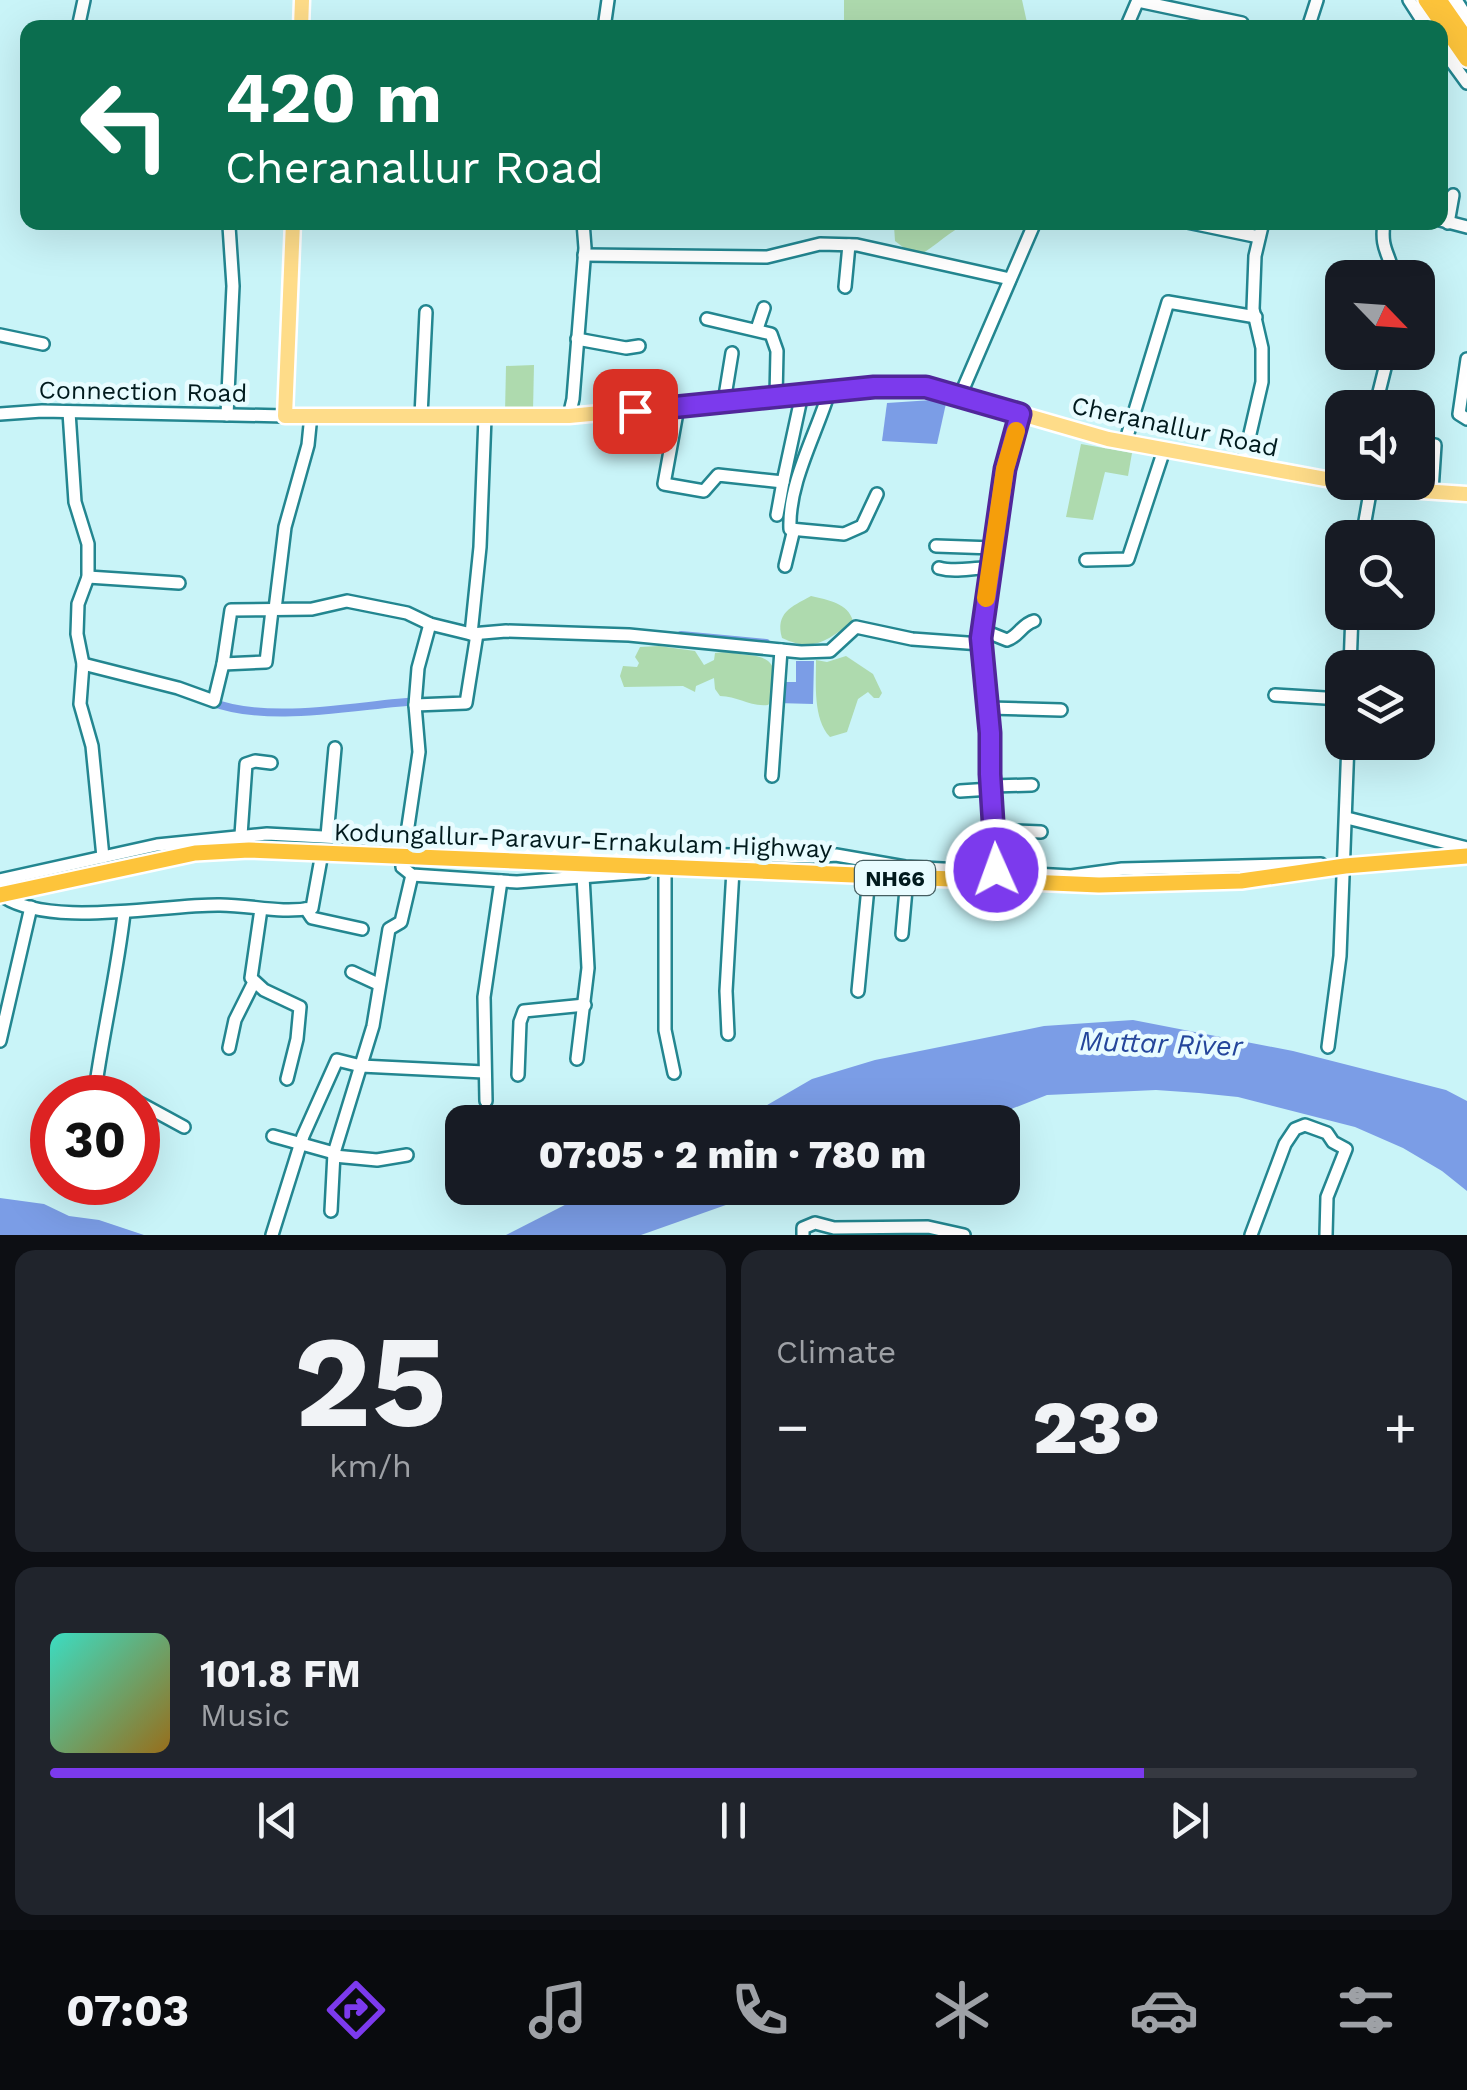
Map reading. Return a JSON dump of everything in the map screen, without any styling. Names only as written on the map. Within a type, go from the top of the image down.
[{"type":"highway","points":[[1440,0],[1467,40]]},
{"type":"highway","points":[[1448,32],[1467,59]]},
{"type":"highway","name":"Kodungallur-Paravur-Ernakulam Highway","points":[[0,895],[195,852],[249,850],[322,854],[406,849],[733,870],[1099,885],[1241,880],[1467,856]]},
{"type":"main road","points":[[285,416],[293,230]]},
{"type":"main road","name":"Cheranallur Road","points":[[285,416],[569,416],[802,394],[926,387],[1125,442],[1325,479]]},
{"type":"main road","name":"Cheranallur Road","points":[[1435,492],[1467,494]]},
{"type":"street","points":[[1138,0],[1228,20]]},
{"type":"street","points":[[1456,0],[1467,16]]},
{"type":"street","points":[[1448,57],[1467,83]]},
{"type":"street","points":[[1448,210],[1453,195]]},
{"type":"street","points":[[227,415],[233,286],[229,230]]},
{"type":"street","points":[[569,416],[583,230]]},
{"type":"street","points":[[960,396],[1031,230]]},
{"type":"street","points":[[1224,230],[1259,238]]},
{"type":"street","points":[[1243,464],[1262,382],[1254,309],[1255,256],[1261,230]]},
{"type":"street","points":[[1383,230],[1381,244],[1390,260]]},
{"type":"street","points":[[584,255],[768,257],[820,244],[850,245],[1010,279]]},
{"type":"street","points":[[845,286],[850,245]]},
{"type":"street","points":[[1125,442],[1168,302],[1256,318]]},
{"type":"street","points":[[757,330],[764,308]]},
{"type":"street","points":[[421,416],[426,312]]},
{"type":"street","points":[[708,319],[771,334],[776,397]]},
{"type":"street","points":[[0,335],[43,344]]},
{"type":"street","points":[[577,338],[626,348],[639,346]]},
{"type":"street","points":[[724,402],[732,353]]},
{"type":"street","points":[[1467,359],[1459,414],[1467,418]]},
{"type":"street","points":[[830,392],[801,468],[790,529],[844,534],[862,526],[877,494]]},
{"type":"street","points":[[778,515],[802,394]]},
{"type":"street","points":[[678,407],[664,484],[704,491],[718,476],[726,475],[783,482]]},
{"type":"street","points":[[68,412],[73,484],[88,544],[88,577],[78,604],[77,634],[83,668],[80,704],[92,746],[103,857]]},
{"type":"street","name":"Connection Road","points":[[0,414],[285,416]]},
{"type":"street","points":[[996,870],[981,639],[1005,469],[1020,414]]},
{"type":"street","points":[[224,664],[266,662],[285,528],[308,445],[310,415]]},
{"type":"street","points":[[415,703],[466,703],[480,547],[485,417]]},
{"type":"street","points":[[1086,560],[1128,558],[1164,450]]},
{"type":"street","points":[[785,566],[794,528]]},
{"type":"street","points":[[936,546],[994,548]]},
{"type":"street","points":[[939,568],[951,572],[991,568]]},
{"type":"street","points":[[88,577],[180,583]]},
{"type":"street","points":[[83,668],[178,688],[214,702],[231,610],[312,609],[347,601],[474,634],[629,635],[781,650],[830,651],[856,627],[912,639],[1007,640],[1034,621]]},
{"type":"street","points":[[430,624],[418,668],[415,703],[420,752],[402,867],[412,875],[548,881],[646,872],[662,866],[665,1030],[674,1072]]},
{"type":"street","points":[[772,776],[781,650]]},
{"type":"street","points":[[1275,695],[1325,698]]},
{"type":"street","points":[[988,708],[1061,710]]},
{"type":"street","points":[[327,836],[336,748]]},
{"type":"street","points":[[1328,1047],[1340,956],[1348,760]]},
{"type":"street","points":[[241,835],[246,764],[271,763]]},
{"type":"street","points":[[960,792],[1032,785]]},
{"type":"street","points":[[1346,818],[1467,848]]},
{"type":"street","points":[[995,830],[1042,832]]},
{"type":"street","points":[[0,880],[157,845],[241,835],[327,836],[406,849],[836,855],[905,867],[1071,876],[1136,868],[1235,868],[1293,863],[1345,866]]},
{"type":"street","points":[[0,895],[31,907],[124,913],[220,904],[290,912],[312,908],[322,854]]},
{"type":"street","points":[[728,1034],[726,992],[733,870]]},
{"type":"street","points":[[331,1211],[334,1154],[373,1026],[384,928],[401,922],[412,875]]},
{"type":"street","points":[[576,1059],[588,968],[583,876]]},
{"type":"street","points":[[858,991],[868,877]]},
{"type":"street","points":[[902,934],[907,878]]},
{"type":"street","points":[[486,1101],[484,997],[501,881]]},
{"type":"street","points":[[0,1042],[31,907]]},
{"type":"street","points":[[229,1048],[235,1020],[254,982],[251,972],[262,909]]},
{"type":"street","points":[[306,909],[312,918],[362,928]]},
{"type":"street","points":[[98,1075],[116,982],[124,913]]},
{"type":"street","points":[[352,972],[378,984]]},
{"type":"street","points":[[254,982],[300,1007],[287,1080]]},
{"type":"street","points":[[518,1075],[524,1011],[585,1005]]},
{"type":"street","points":[[272,1235],[300,1146],[334,1062],[341,1058],[360,1066],[484,1072]]},
{"type":"street","points":[[160,1113],[184,1126]]},
{"type":"street","points":[[1251,1235],[1284,1144],[1295,1128],[1305,1125],[1327,1133],[1333,1142],[1346,1149],[1327,1197],[1326,1235]]},
{"type":"street","points":[[273,1136],[334,1154],[378,1160],[407,1156]]},
{"type":"street","points":[[803,1235],[803,1228],[815,1223],[894,1232],[928,1227],[964,1235]]},
{"type":"green space","points":[[844,0],[1022,0],[1026,20],[844,20]]},
{"type":"green space","points":[[894,230],[956,230],[916,257],[895,241]]},
{"type":"green space","points":[[534,365],[533,411],[505,413],[506,366]]},
{"type":"green space","points":[[1081,444],[1132,453],[1128,476],[1105,472],[1093,520],[1066,517]]},
{"type":"green space","points":[[811,596],[842,606],[853,621],[828,639],[812,644],[782,638],[783,617]]},
{"type":"green space","points":[[640,647],[695,651],[704,665],[719,652],[766,660],[775,676],[771,702],[761,705],[720,696],[714,678],[696,686],[695,692],[683,686],[624,687],[620,676],[623,666],[637,667],[635,657]]},
{"type":"green space","points":[[846,656],[873,674],[882,693],[874,698],[868,692],[858,699],[847,732],[830,737],[818,711],[816,660],[827,662]]},
{"type":"water","points":[[947,399],[937,444],[882,441],[887,403]]},
{"type":"water","points":[[796,661],[814,661],[813,704],[777,703],[777,682],[796,682]]},
{"type":"water","name":"Muttar River","points":[[1133,1020],[1293,1051],[1446,1090],[1467,1101],[1467,1191],[1403,1148],[1355,1127],[1238,1097],[1156,1090],[1047,1095],[1020,1106],[767,1105],[812,1079],[875,1060],[1044,1026]]},
{"type":"water","points":[[0,1198],[46,1205],[69,1216],[99,1220],[144,1235],[0,1235]]},
{"type":"water","points":[[565,1205],[726,1205],[641,1235],[506,1235]]},
{"type":"waterway","points":[[681,635],[766,643]]},
{"type":"waterway","points":[[209,701],[232,708],[284,713],[418,701]]},
{"type":"slow traffic","points":[[986,598],[1005,469],[1016,431]]},
{"type":"route","points":[[635,411],[874,387],[926,387],[1020,414],[1005,469],[981,638],[996,870]]}]
